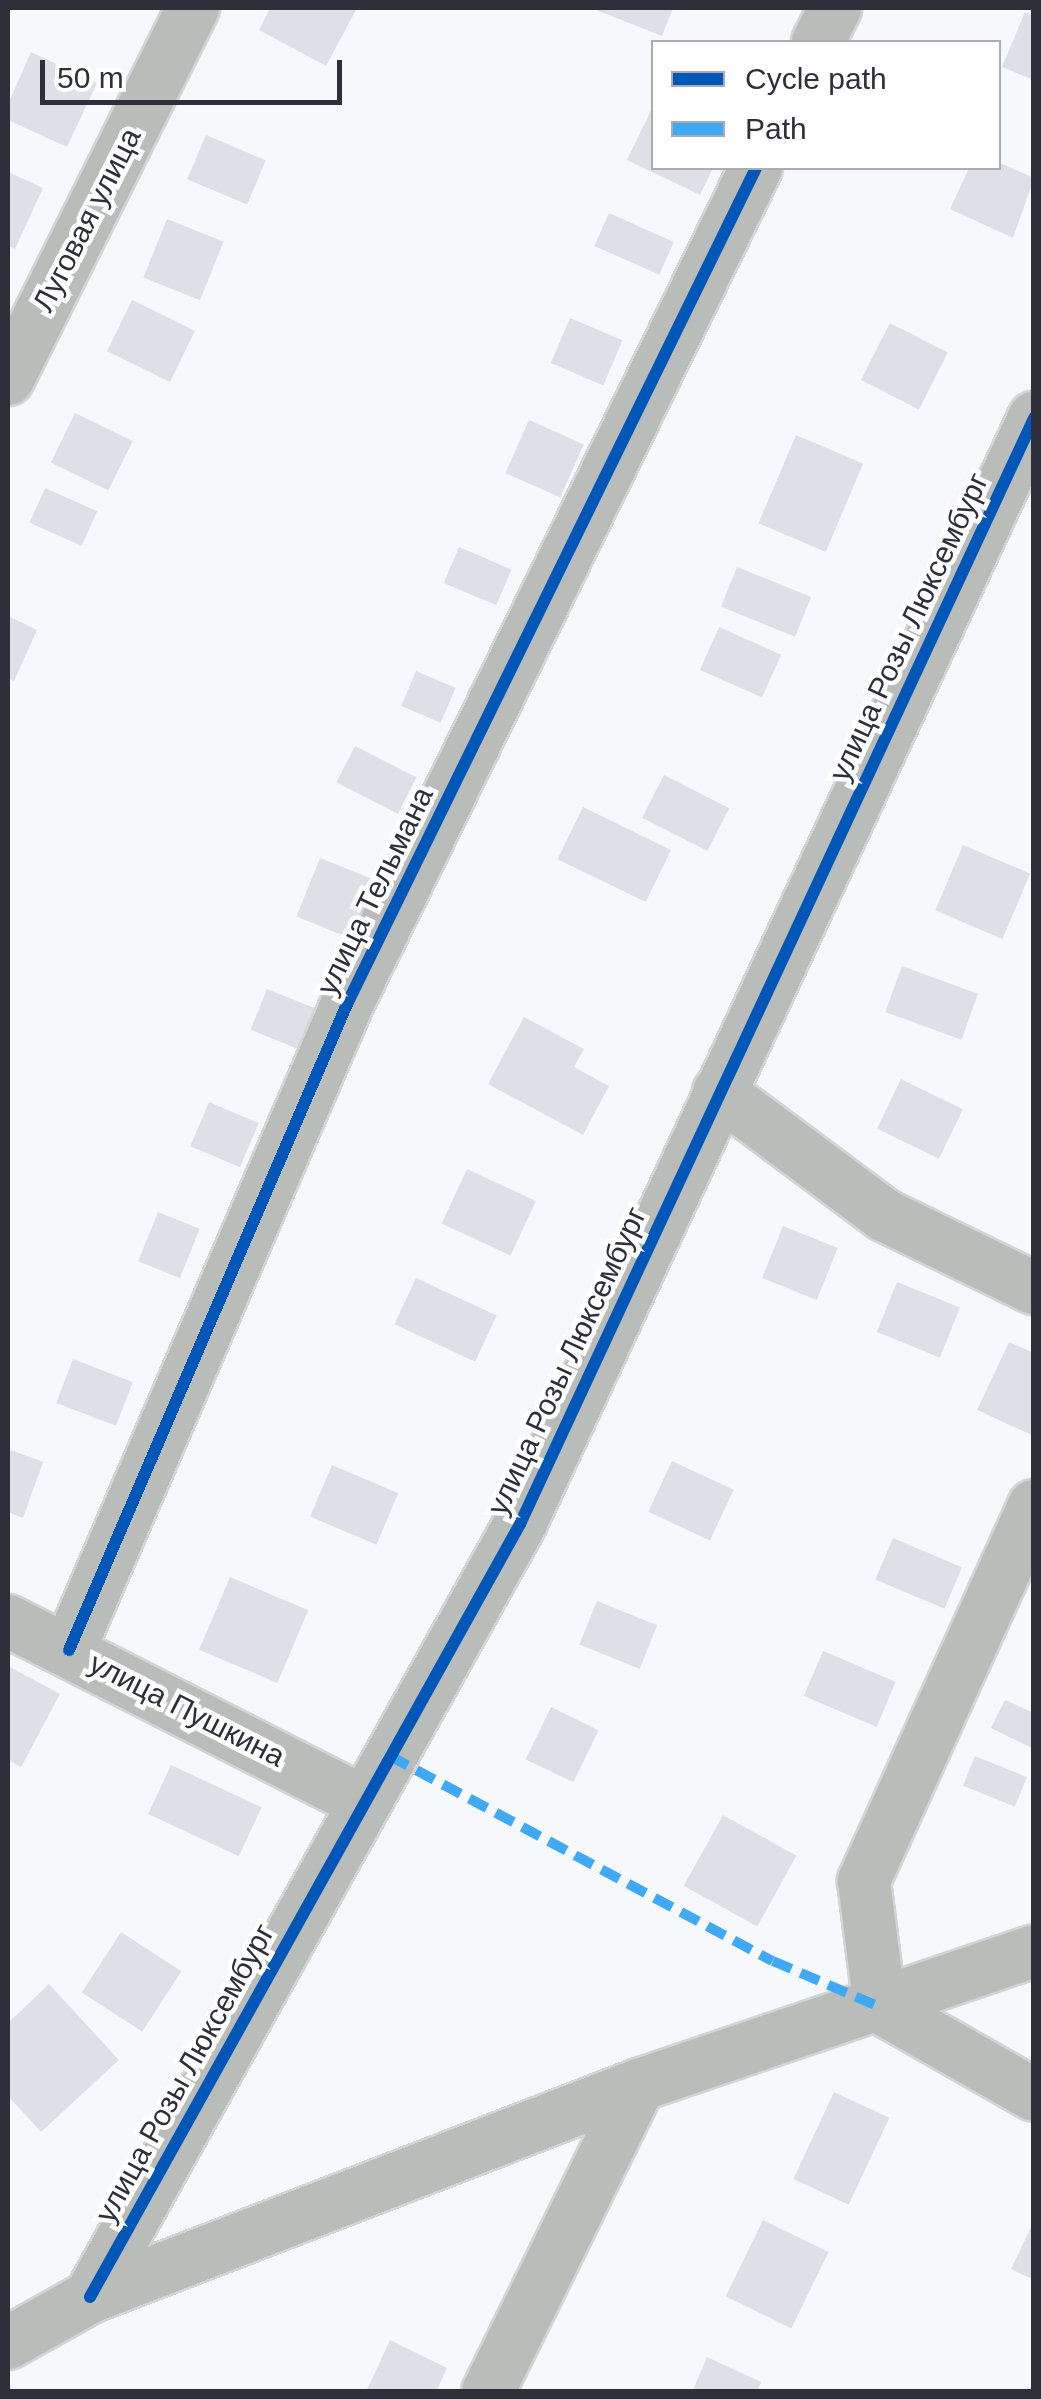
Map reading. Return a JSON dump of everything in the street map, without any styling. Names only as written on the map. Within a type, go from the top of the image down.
[{"type":"street","name":"Луговая улица","points":[[8,379],[193,8]]},
{"type":"street","points":[[819,40],[835,8]]},
{"type":"street","name":"улица Тельмана","points":[[70,1650],[348,1002],[755,170]]},
{"type":"street","name":"улица Розы Люксембург","points":[[90,2297],[520,1524],[1034,418]]},
{"type":"street","points":[[719,1092],[884,1215],[1034,1288]]},
{"type":"street","points":[[880,2007],[864,1881],[1034,1506]]},
{"type":"street","name":"улица Пушкина","points":[[8,1621],[364,1802]]},
{"type":"street","points":[[8,2343],[90,2297],[639,2085],[880,2007],[1034,1950]]},
{"type":"street","points":[[880,2007],[1034,2095]]},
{"type":"street","points":[[488,2392],[639,2085]]},
{"type":"building","points":[[270,8],[357,8],[326,66],[259,30]]},
{"type":"building","points":[[591,8],[673,8],[662,36]]},
{"type":"building","points":[[1025,12],[1034,16],[1034,80],[1002,67]]},
{"type":"building","points":[[31,52],[97,83],[67,147],[8,120],[8,104]]},
{"type":"building","points":[[651,110],[651,170],[712,170],[700,195],[627,160]]},
{"type":"building","points":[[206,135],[266,160],[247,205],[187,179]]},
{"type":"building","points":[[1001,163],[1034,178],[1013,238],[950,209],[968,170],[1001,170]]},
{"type":"building","points":[[8,172],[43,188],[15,249],[8,246]]},
{"type":"building","points":[[609,213],[674,242],[659,275],[594,246]]},
{"type":"building","points":[[167,219],[224,242],[200,300],[143,277]]},
{"type":"building","points":[[132,300],[195,331],[170,382],[107,351]]},
{"type":"building","points":[[570,318],[622,340],[603,385],[551,363]]},
{"type":"building","points":[[890,323],[948,353],[919,410],[861,380]]},
{"type":"building","points":[[75,413],[133,441],[108,490],[51,462]]},
{"type":"building","points":[[529,420],[584,444],[560,497],[505,473]]},
{"type":"building","points":[[796,435],[863,464],[826,552],[758,523]]},
{"type":"building","points":[[45,488],[97,511],[82,546],[30,523]]},
{"type":"building","points":[[459,547],[511,569],[496,605],[444,583]]},
{"type":"building","points":[[737,567],[811,597],[795,637],[721,607]]},
{"type":"building","points":[[8,616],[37,630],[14,681],[8,678]]},
{"type":"building","points":[[719,627],[781,655],[762,698],[700,670]]},
{"type":"building","points":[[416,671],[456,688],[441,723],[401,706]]},
{"type":"building","points":[[355,746],[416,777],[398,814],[336,783]]},
{"type":"building","points":[[664,775],[729,808],[707,851],[642,818]]},
{"type":"building","points":[[583,807],[671,850],[646,902],[558,859]]},
{"type":"building","points":[[963,845],[1030,874],[1002,939],[935,910]]},
{"type":"building","points":[[320,858],[373,879],[349,938],[296,916]]},
{"type":"building","points":[[902,966],[978,994],[961,1040],[885,1012]]},
{"type":"building","points":[[267,989],[316,1009],[300,1050],[251,1030]]},
{"type":"building","points":[[524,1017],[584,1049],[574,1067],[609,1086],[583,1135],[488,1084]]},
{"type":"building","points":[[901,1079],[963,1109],[939,1159],[877,1128]]},
{"type":"building","points":[[209,1102],[259,1123],[240,1167],[190,1146]]},
{"type":"building","points":[[467,1169],[536,1201],[511,1255],[442,1223]]},
{"type":"building","points":[[158,1212],[200,1229],[180,1278],[138,1261]]},
{"type":"building","points":[[783,1226],[838,1248],[817,1300],[762,1278]]},
{"type":"building","points":[[416,1278],[497,1316],[475,1362],[394,1324]]},
{"type":"building","points":[[897,1282],[960,1307],[940,1358],[877,1332]]},
{"type":"building","points":[[1009,1342],[1034,1353],[1034,1436],[977,1410]]},
{"type":"building","points":[[73,1359],[133,1382],[116,1426],[56,1403]]},
{"type":"building","points":[[8,1449],[43,1462],[23,1518],[8,1512]]},
{"type":"building","points":[[672,1461],[734,1490],[710,1540],[648,1512]]},
{"type":"building","points":[[332,1465],[398,1493],[376,1545],[310,1517]]},
{"type":"building","points":[[893,1538],[962,1567],[944,1609],[875,1579]]},
{"type":"building","points":[[230,1577],[308,1610],[277,1683],[199,1650]]},
{"type":"building","points":[[597,1601],[657,1625],[640,1669],[579,1645]]},
{"type":"building","points":[[823,1651],[896,1682],[877,1727],[804,1696]]},
{"type":"building","points":[[8,1666],[60,1694],[21,1767],[8,1760]]},
{"type":"building","points":[[1005,1700],[1034,1713],[1034,1749],[991,1728]]},
{"type":"building","points":[[551,1707],[599,1730],[573,1782],[526,1759]]},
{"type":"building","points":[[975,1756],[1027,1777],[1015,1807],[963,1786]]},
{"type":"building","points":[[171,1765],[262,1807],[239,1856],[148,1814]]},
{"type":"building","points":[[723,1815],[796,1856],[757,1927],[684,1886]]},
{"type":"building","points":[[121,1932],[181,1971],[142,2032],[82,1992]]},
{"type":"building","points":[[49,1984],[119,2060],[41,2132],[8,2096],[8,2023]]},
{"type":"building","points":[[834,2092],[889,2118],[849,2205],[793,2179]]},
{"type":"building","points":[[763,2220],[829,2252],[791,2328],[726,2296]]},
{"type":"building","points":[[1034,2221],[1034,2280],[1011,2269]]},
{"type":"building","points":[[390,2340],[447,2368],[436,2392],[366,2392]]},
{"type":"building","points":[[707,2357],[761,2382],[757,2392],[692,2392]]},
{"type":"marked path","points":[[390,1756],[773,1961],[880,2007]]},
{"type":"cycle path","points":[[69,1650],[348,1002],[755,170]]},
{"type":"cycle path","points":[[90,2297],[520,1524],[1034,418]]}]
